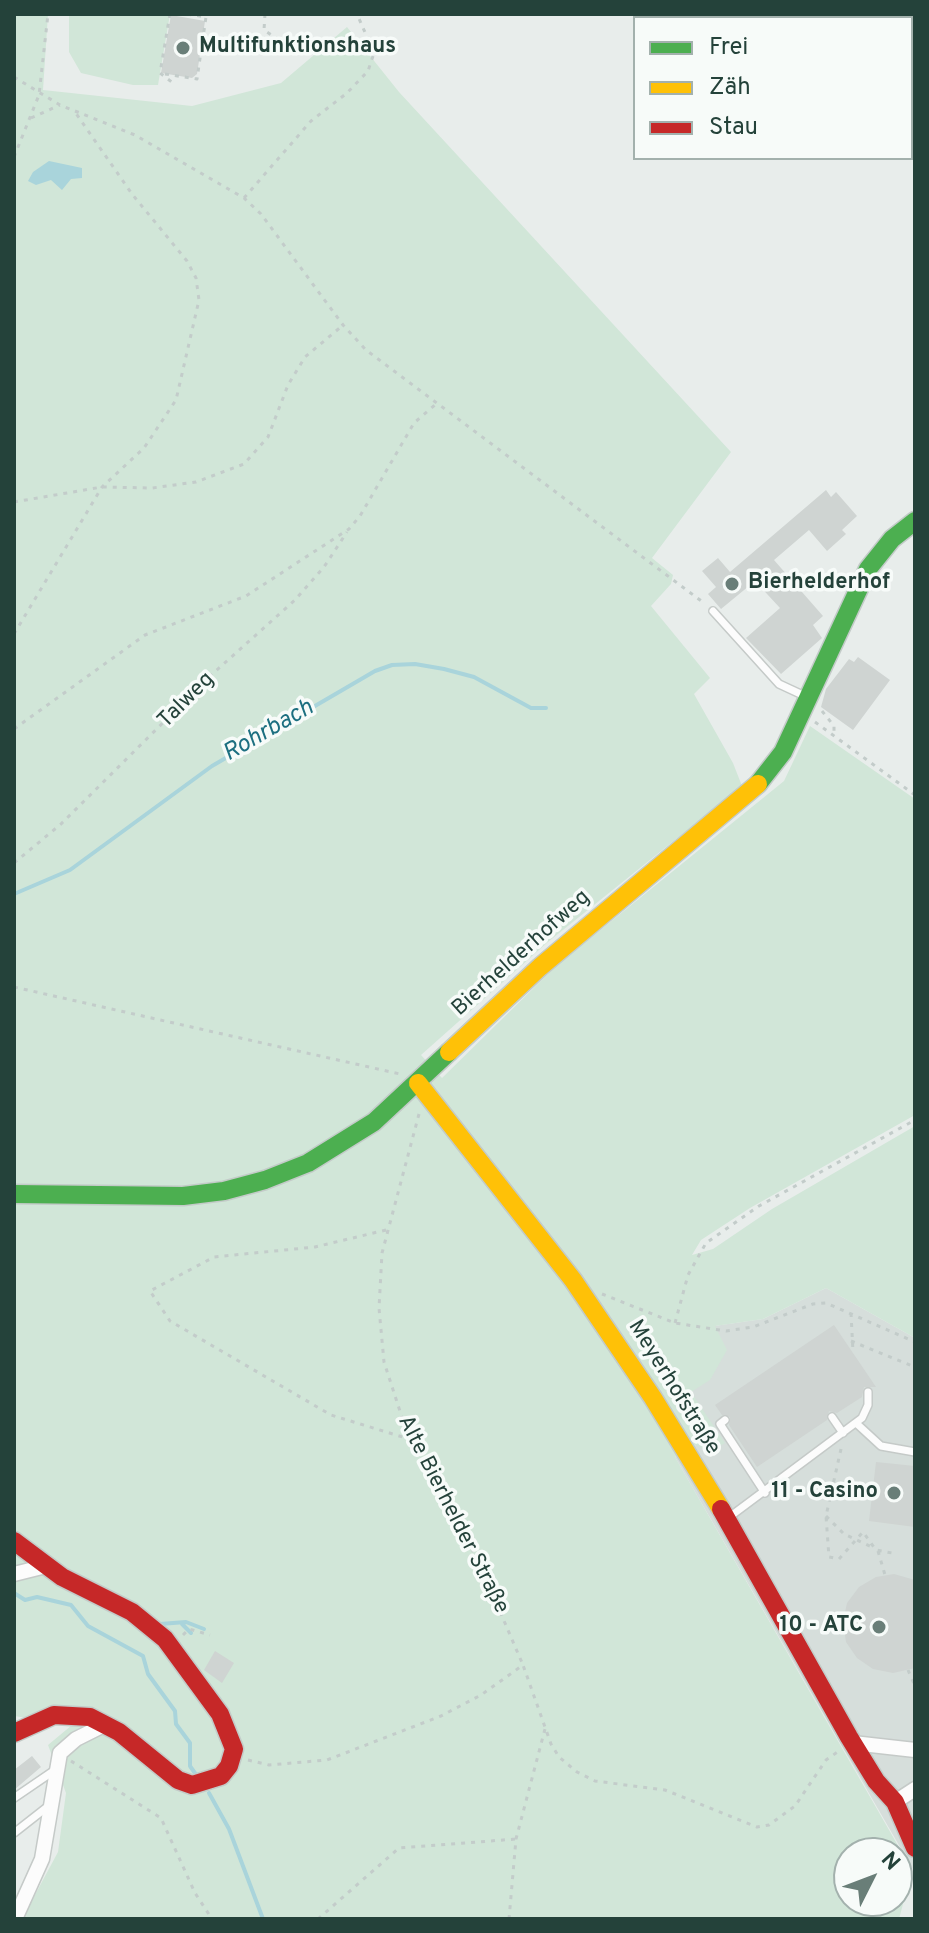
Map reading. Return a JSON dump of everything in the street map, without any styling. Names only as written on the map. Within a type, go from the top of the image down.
[{"type":"street","name":"Bierhelderhofweg","points":[[14,1194],[183,1196],[255,1183],[308,1163],[354,1137],[418,1083],[570,940],[748,795],[778,759],[810,705],[868,569],[884,548],[915,521]]},
{"type":"street","name":"Meyerhofstraße","points":[[418,1083],[582,1293],[653,1398],[727,1520],[846,1747],[895,1802],[915,1848]]},
{"type":"street","points":[[14,1541],[46,1566],[132,1612],[171,1646],[226,1725],[233,1754],[229,1766],[216,1779],[187,1784],[106,1724],[90,1717],[65,1714],[36,1721],[14,1733]]},
{"type":"street","points":[[14,1574],[46,1566]]},
{"type":"street","points":[[15,1919],[42,1859],[56,1764],[69,1744],[106,1724]]},
{"type":"street","points":[[846,1747],[915,1750]]},
{"type":"street","points":[[895,1802],[915,1789]]},
{"type":"lane","points":[[713,611],[779,684],[810,705]]},
{"type":"lane","points":[[727,1520],[856,1423],[866,1411],[868,1392]]},
{"type":"lane","points":[[832,1417],[840,1435]]},
{"type":"lane","points":[[725,1420],[720,1424],[745,1456],[765,1493]]},
{"type":"lane","points":[[856,1423],[881,1446],[915,1452]]},
{"type":"lane","points":[[14,1798],[56,1764]]},
{"type":"lane","points":[[14,1833],[52,1803]]},
{"type":"path","points":[[14,157],[39,95],[48,14]]},
{"type":"path","points":[[170,14],[160,73],[197,79],[206,17],[187,14]]},
{"type":"path","points":[[265,14],[264,30],[279,40],[277,47]]},
{"type":"path","points":[[244,198],[311,121],[347,93],[368,71],[374,53],[357,14]]},
{"type":"path","points":[[165,74],[173,83]]},
{"type":"path","points":[[14,77],[39,95],[135,135],[244,198],[261,214],[343,325],[366,350],[713,611]]},
{"type":"path","points":[[30,118],[60,105]]},
{"type":"path","points":[[14,634],[102,487],[144,448],[176,400],[199,300],[196,278],[187,261],[132,194],[75,112]]},
{"type":"path","points":[[14,502],[102,487],[152,488],[196,482],[244,464],[268,437],[288,385],[305,357],[343,325]]},
{"type":"path","name":"Talweg","points":[[14,863],[61,824],[209,677],[295,600],[324,567],[360,516],[414,423],[436,404]]},
{"type":"path","points":[[14,729],[145,635],[246,596],[349,529]]},
{"type":"path","points":[[810,705],[834,735],[915,795]]},
{"type":"path","points":[[810,705],[823,713],[834,726],[834,735]]},
{"type":"path","points":[[14,987],[395,1071],[418,1083]]},
{"type":"path","name":"Alte Bierhelder Straße","points":[[418,1083],[419,1121],[406,1154],[386,1230],[380,1277],[382,1345],[394,1400],[409,1439],[477,1558],[559,1757],[585,1777],[633,1788],[665,1790],[760,1828],[795,1806],[826,1760],[846,1747]]},
{"type":"path","points":[[675,1323],[688,1275],[702,1247],[712,1237],[759,1206],[915,1120]]},
{"type":"path","points":[[386,1230],[315,1247],[214,1257],[150,1291],[170,1321],[331,1415],[409,1439]]},
{"type":"path","points":[[582,1293],[599,1293],[675,1323],[738,1331],[820,1303],[851,1313],[915,1342]]},
{"type":"path","points":[[851,1313],[853,1352]]},
{"type":"path","points":[[851,1341],[915,1367]]},
{"type":"path","points":[[840,1435],[841,1456],[826,1516],[829,1557],[839,1559],[865,1532],[885,1575]]},
{"type":"path","points":[[826,1516],[855,1541],[892,1553]]},
{"type":"path","points":[[171,1646],[189,1629],[210,1635]]},
{"type":"path","points":[[233,1754],[269,1765],[327,1760],[441,1716],[481,1695],[523,1665]]},
{"type":"path","points":[[908,1670],[915,1686]]},
{"type":"path","points":[[509,1919],[516,1839],[545,1729]]},
{"type":"path","points":[[56,1764],[78,1764],[107,1787],[161,1818],[195,1893],[212,1919]]},
{"type":"path","points":[[318,1919],[399,1848],[516,1839]]},
{"type":"shaded area","points":[[826,1288],[915,1338],[915,1873],[913,1837],[894,1837],[675,1457],[696,1445],[691,1392],[714,1326],[763,1319]]},
{"type":"green space","points":[[14,14],[48,14],[43,90],[192,106],[281,83],[347,27],[399,92],[731,452],[652,558],[673,575],[671,584],[651,606],[710,678],[694,694],[733,763],[742,786],[548,942],[421,1055],[442,1078],[556,966],[784,781],[810,726],[915,799],[915,1115],[750,1208],[701,1240],[692,1255],[713,1249],[772,1209],[915,1126],[915,1338],[826,1288],[763,1319],[715,1326],[727,1350],[710,1380],[691,1392],[725,1443],[710,1452],[696,1445],[675,1457],[893,1837],[833,1837],[833,1917],[900,1917],[22,1919],[58,1852],[66,1793],[48,1745],[72,1725],[14,1716]]},
{"type":"green space","points":[[69,14],[170,14],[158,85],[133,85],[81,73],[69,52]]},
{"type":"water","points":[[49,161],[82,168],[82,178],[71,179],[62,190],[51,180],[36,185],[28,181],[33,172]]},
{"type":"building","name":"Multifunktionshaus","points":[[171,15],[205,21],[197,74],[192,78],[161,73]]},
{"type":"building","points":[[826,490],[831,497],[836,492],[857,516],[842,530],[846,534],[827,551],[809,530],[774,560],[823,616],[813,625],[822,638],[781,674],[746,638],[780,608],[755,581],[721,609],[708,594],[716,587],[702,571],[718,558],[730,572]]},
{"type":"building","points":[[858,657],[890,680],[853,730],[821,707],[826,689],[849,659],[854,662]]},
{"type":"building","points":[[834,1325],[876,1387],[864,1387],[862,1397],[837,1413],[829,1411],[827,1420],[757,1467],[729,1425],[730,1417],[722,1415],[715,1405]]},
{"type":"building","name":"11 - Casino","points":[[876,1462],[915,1466],[915,1527],[869,1521]]},
{"type":"building","name":"10 - ATC","points":[[894,1574],[915,1580],[915,1668],[893,1673],[873,1669],[857,1658],[846,1642],[843,1622],[847,1603],[859,1587],[876,1577]]},
{"type":"building","points":[[215,1651],[234,1663],[222,1683],[204,1670]]},
{"type":"building","points":[[32,1756],[41,1767],[14,1790],[14,1770]]},
{"type":"waterway","name":"Rohrbach","points":[[14,894],[70,870],[212,766],[375,671],[392,665],[415,664],[474,677],[531,708],[546,708]]},
{"type":"waterway","points":[[14,1593],[25,1600],[37,1597],[71,1605],[88,1626],[143,1656],[148,1674],[175,1711],[176,1724],[190,1743],[190,1766],[197,1776]]},
{"type":"waterway","points":[[160,1624],[186,1622],[204,1629]]},
{"type":"waterway","points":[[182,1624],[191,1633]]},
{"type":"waterway","points":[[209,1793],[229,1829],[263,1919]]},
{"type":"traffic: fast","points":[[758,784],[783,752],[868,569],[892,539],[915,521]]},
{"type":"traffic: fast","points":[[14,1194],[183,1196],[224,1191],[265,1180],[308,1163],[374,1122],[449,1052]]},
{"type":"traffic: slow","points":[[449,1052],[540,967],[758,784]]},
{"type":"traffic: slow","points":[[418,1083],[573,1280],[653,1398],[721,1509]]},
{"type":"traffic: jam","points":[[721,1509],[849,1737],[876,1781],[895,1802],[915,1848]]},
{"type":"traffic: jam","points":[[14,1541],[62,1577],[132,1612],[165,1639],[220,1714],[234,1749],[229,1766],[221,1776],[192,1785],[178,1780],[119,1732],[90,1717],[54,1715],[14,1733]]},
{"type":"place","name":"Multifunktionshaus","points":[[183,48]]},
{"type":"place","name":"Bierhelderhof","points":[[732,584]]},
{"type":"place","name":"11 - Casino","points":[[894,1493]]},
{"type":"place","name":"10 - ATC","points":[[879,1627]]}]
